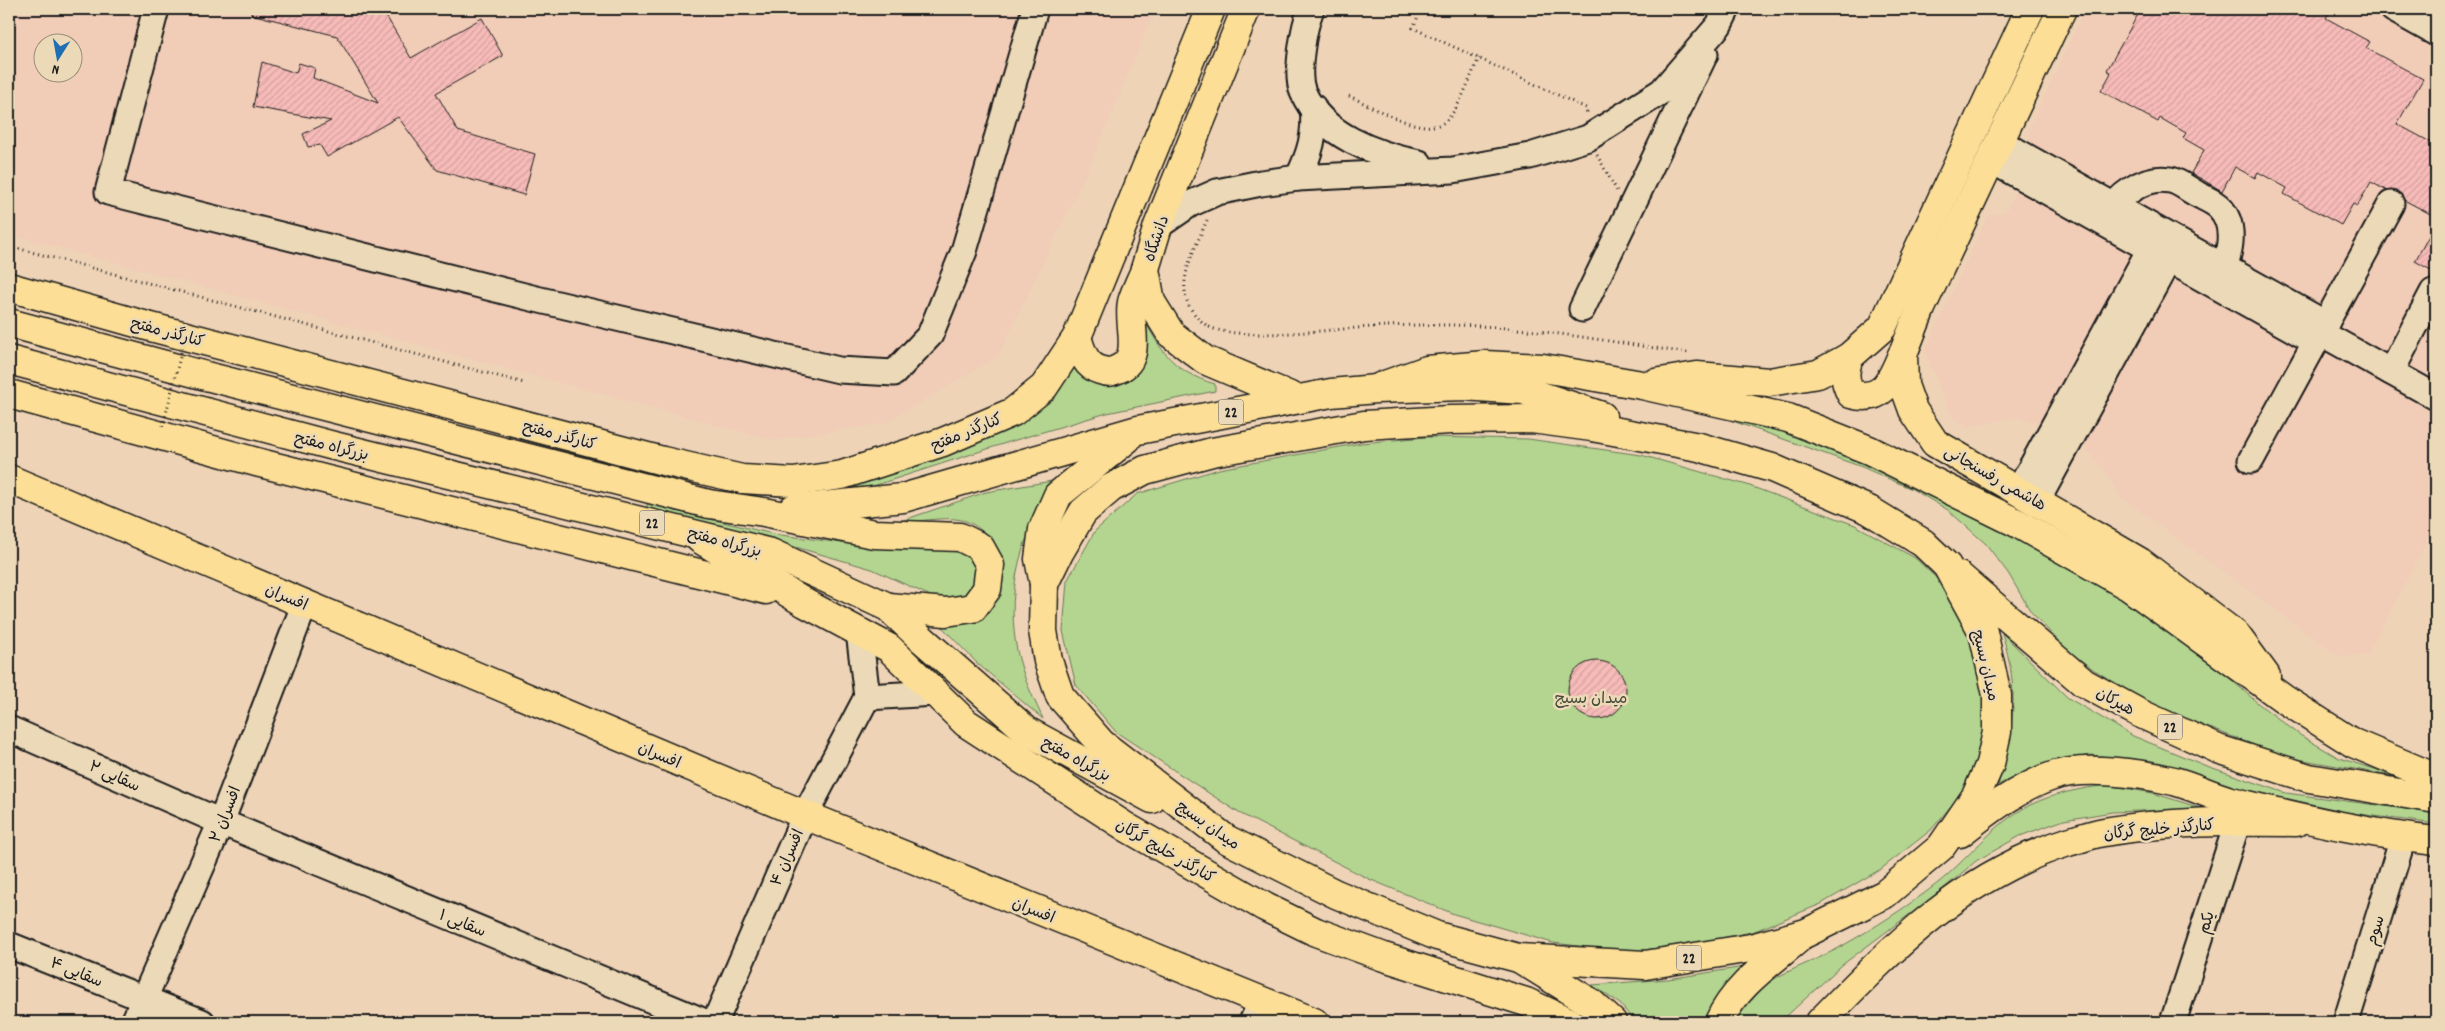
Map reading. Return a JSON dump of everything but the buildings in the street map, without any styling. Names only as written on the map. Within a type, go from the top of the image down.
[{"type":"main road","name":"دانشگاه","points":[[1078,337],[1211,9]]},
{"type":"main road","name":"دانشگاه","points":[[1246,9],[1158,226],[1145,269],[1151,302],[1171,334],[1205,360],[1297,399]]},
{"type":"main road","points":[[1642,385],[1697,376],[1769,382],[1818,374],[1849,357],[1882,328],[2030,9]]},
{"type":"main road","name":"هاشمی رفسنجانی","points":[[2062,9],[1921,308],[1903,354],[1904,385],[1913,410],[1935,443],[2028,495],[2140,562],[2236,635],[2284,699]]},
{"type":"main road","points":[[1143,176],[1174,189]]},
{"type":"main road","points":[[1078,337],[1082,354],[1093,368],[1108,373],[1126,366],[1134,352],[1130,323],[1132,303],[1145,269]]},
{"type":"main road","name":"کنارگذر مفتح","points":[[9,287],[246,352],[663,461],[742,479],[793,482],[842,476],[943,442],[1013,412],[1044,387],[1078,337]]},
{"type":"main road","name":"بزرگراه مفتح","points":[[9,323],[206,376],[709,504],[764,512]]},
{"type":"main road","points":[[246,352],[287,396]]},
{"type":"main road","points":[[1849,357],[1845,367],[1844,382],[1851,394],[1865,398],[1879,394],[1893,376],[1903,354]]},
{"type":"main road","name":"بزرگراه مفتح","points":[[9,360],[330,445],[771,553],[888,607],[1027,731],[1226,839]]},
{"type":"main road","points":[[1376,389],[1426,370],[1485,365],[1543,368],[1642,385],[1788,418],[1869,450],[2017,523],[2128,586],[2284,699],[2353,743],[2436,778]]},
{"type":"main road","name":"22","points":[[764,512],[903,498],[1138,430],[1330,393],[1376,389],[1463,386],[1523,390],[1699,447]]},
{"type":"main road","points":[[9,394],[260,463],[745,584],[805,603]]},
{"type":"main road","name":"میدان بسیج","points":[[1532,419],[1592,427],[1699,447],[1772,468],[1870,510],[1923,543],[1947,566],[1983,632],[1997,695],[1997,732],[1990,764],[1976,796],[1941,847],[1885,894],[1806,933],[1751,948],[1645,965],[1518,958],[1437,936],[1336,894],[1226,839],[1102,743],[1060,696],[1048,662],[1043,631],[1044,584],[1059,553],[1083,512],[1111,488],[1145,470],[1212,452],[1364,425],[1450,420],[1532,419]]},
{"type":"main road","points":[[1044,584],[1039,559],[1043,529],[1058,495],[1138,430]]},
{"type":"main road","name":"افسران","points":[[9,478],[805,815],[1257,1012],[1314,1022]]},
{"type":"main road","points":[[764,512],[874,534],[960,537],[980,547],[990,565],[988,589],[973,608],[946,612],[888,607]]},
{"type":"main road","points":[[687,531],[805,603]]},
{"type":"main road","name":"هیرکان","points":[[1947,566],[2084,683],[2139,713],[2218,749],[2309,778],[2436,799]]},
{"type":"main road","name":"کنارگذر خلیج گرگان","points":[[805,603],[889,648],[966,723],[1060,786],[1126,828],[1265,907],[1316,932],[1367,951],[1526,1002],[1569,1022]]},
{"type":"main road","name":"22","points":[[1941,847],[2004,799],[2050,776],[2081,770],[2174,781],[2228,800],[2322,822],[2403,838],[2436,841]]},
{"type":"main road","name":"کنارگذر خلیج گرگان","points":[[1820,1022],[1913,930],[1977,882],[2037,852],[2103,832],[2238,822],[2322,822]]},
{"type":"main road","points":[[1719,1022],[1723,1013],[1749,981],[1806,933]]},
{"type":"main road","points":[[1518,958],[1591,1002],[1612,1022]]},
{"type":"street","points":[[156,9],[108,192],[536,299],[839,370],[894,372],[930,335],[964,251],[1035,9]]},
{"type":"street","points":[[1311,9],[1306,22],[1301,58],[1302,91],[1322,121],[1357,144],[1393,158],[1453,170]]},
{"type":"street","points":[[2393,9],[2436,33]]},
{"type":"street","points":[[1158,226],[1190,204],[1217,192],[1298,178],[1453,170],[1530,156],[1588,138],[1662,92],[1723,17]]},
{"type":"street","points":[[1582,309],[1723,17]]},
{"type":"street","points":[[1298,178],[1310,153],[1315,126],[1313,107]]},
{"type":"street","points":[[1996,151],[2436,397]]},
{"type":"street","points":[[2108,214],[2129,190],[2149,181],[2171,180],[2220,208],[2228,221],[2230,242],[2220,277]]},
{"type":"street","points":[[2252,460],[2391,204]]},
{"type":"street","points":[[2108,214],[2160,254],[2220,277]]},
{"type":"street","points":[[2028,495],[2160,254]]},
{"type":"street","points":[[2390,372],[2433,292]]},
{"type":"street","name":"افسران ۲","points":[[134,1022],[221,822],[305,603]]},
{"type":"street","points":[[859,632],[867,697],[934,692]]},
{"type":"street","name":"افسران ۴","points":[[714,1022],[805,815],[867,697]]},
{"type":"street","name":"سقایی ۲","points":[[9,729],[221,822]]},
{"type":"street","name":"سقایی ۱","points":[[221,822],[705,1022]]},
{"type":"street","name":"یکم","points":[[2173,1022],[2238,822]]},
{"type":"street","name":"سوم","points":[[2346,1022],[2403,838]]},
{"type":"street","name":"سقایی ۴","points":[[9,945],[202,1022]]},
{"type":"path","points":[[1421,9],[1413,28],[1586,108],[1588,138],[1628,213]]},
{"type":"path","points":[[1349,96],[1408,123],[1429,127],[1444,122],[1456,107],[1479,58]]},
{"type":"path","points":[[9,246],[524,383]]},
{"type":"path","points":[[163,426],[184,341]]},
{"type":"shaded area","points":[[9,9],[1155,9],[1090,165],[998,356],[885,423],[773,440],[9,234]]},
{"type":"shaded area","points":[[2085,9],[2436,9],[2436,524],[2367,655],[2339,656],[2121,497],[2104,469],[2081,444],[2043,424],[2017,417],[1968,426],[1953,418],[1925,351],[1988,216],[2006,212],[2034,156],[2029,130]]},
{"type":"green space","points":[[1142,315],[1155,339],[1170,358],[1189,373],[1215,384],[1215,391],[1107,413],[1009,442],[873,486],[829,496],[785,497],[723,490],[786,493],[826,490],[869,482],[911,466],[1076,362],[1116,381]]},
{"type":"green space","points":[[1728,415],[1797,435],[1864,460],[2035,543],[2178,633],[2260,705],[2300,735],[2339,758],[2400,777],[2286,757],[2191,721],[2146,701],[2094,670],[2066,649],[2031,612],[2008,573],[1986,544],[1948,510],[1912,489],[1862,467],[1727,419]]},
{"type":"green space","name":"میدان بسیج","points":[[1426,437],[1528,439],[1641,455],[1747,485],[1855,525],[1915,558],[1948,589],[1971,627],[1987,691],[1985,744],[1966,788],[1931,830],[1881,869],[1821,904],[1755,931],[1714,940],[1630,952],[1553,943],[1454,914],[1369,879],[1239,813],[1116,732],[1076,685],[1063,631],[1067,581],[1095,531],[1137,494],[1219,469],[1361,443]]},
{"type":"green space","points":[[1064,479],[1040,511],[1029,534],[1022,552],[1014,591],[1014,631],[1017,650],[1026,682],[1043,719],[978,664],[942,627],[968,622],[980,616],[990,608],[998,597],[1003,573],[995,548],[988,537],[979,528],[961,520],[941,519],[889,525],[986,492]]},
{"type":"green space","points":[[647,504],[773,534],[889,549],[940,545],[971,554],[977,566],[978,579],[970,592],[956,601],[937,599],[872,569],[771,540],[647,511]]},
{"type":"green space","points":[[2002,633],[2068,698],[2133,736],[2204,765],[2286,793],[2436,813],[2436,824],[2297,806],[2134,760],[2091,755],[2038,765],[1998,785],[2008,745],[2013,709],[2011,674]]},
{"type":"green space","points":[[2107,785],[2153,793],[2226,816],[2166,810],[2112,812],[2064,820],[2020,836],[1976,861],[1942,890],[1842,965],[1780,1022],[1733,1022],[1743,1006],[1767,983],[1842,946],[1901,910],[1946,876],[1992,832],[2017,813],[2030,805],[2058,794]]},
{"type":"green space","points":[[1744,967],[1716,999],[1704,1022],[1635,1022],[1620,1004],[1592,985],[1668,979]]}]
